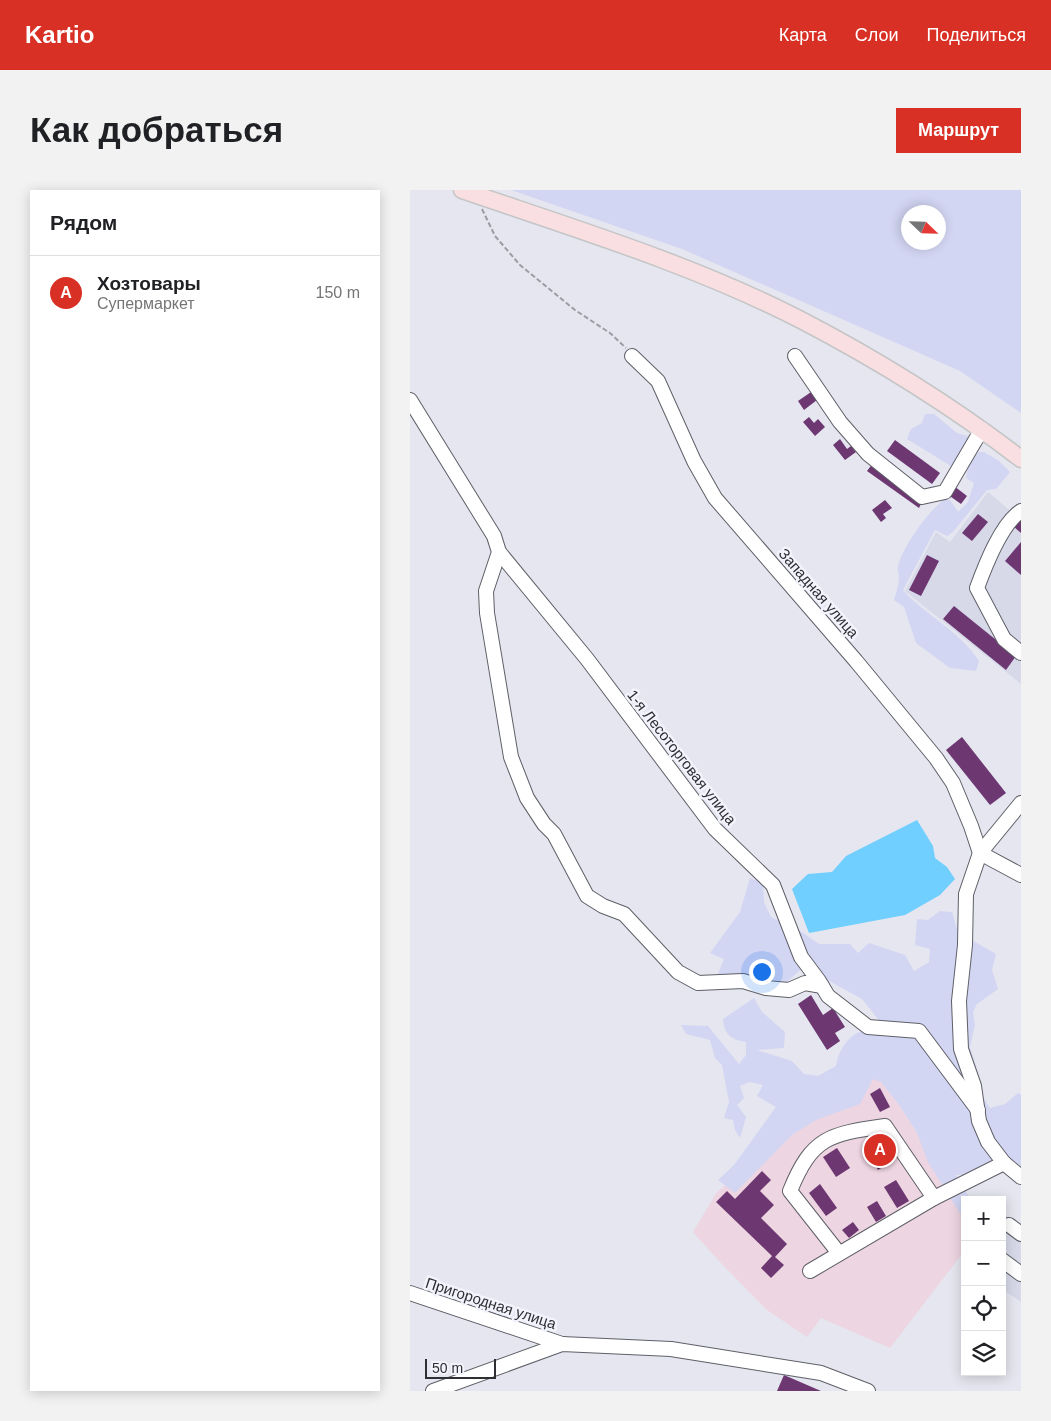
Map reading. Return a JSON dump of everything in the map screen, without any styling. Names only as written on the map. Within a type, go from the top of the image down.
[{"type":"main road","points":[[468,192],[682,267],[800,319],[886,366],[982,429],[1021,459]]},
{"type":"street","name":"Западная улица","points":[[632,356],[658,381],[694,461],[715,498],[856,661],[936,758],[952,784],[971,826],[980,853]]},
{"type":"street","points":[[795,356],[840,422],[868,454],[922,497],[945,492],[982,429]]},
{"type":"street","name":"1-я Лесоторговая улица","points":[[410,400],[494,536],[499,552],[587,659],[715,829],[773,885],[801,957],[828,996],[868,1027],[919,1031],[978,1110]]},
{"type":"street","points":[[1021,511],[1009,523],[984,566],[977,588],[1004,639],[1021,653]]},
{"type":"street","points":[[499,552],[486,591],[487,613],[511,757],[527,798],[544,824],[554,834],[586,896],[603,906],[624,914],[678,972],[698,983],[743,981],[766,988],[789,990],[805,984],[822,986]]},
{"type":"street","points":[[1021,803],[980,853],[966,894],[966,945],[960,1001],[961,1049],[974,1086],[978,1110],[988,1142],[1004,1163],[1021,1177]]},
{"type":"street","points":[[980,853],[1021,875]]},
{"type":"street","points":[[838,1252],[790,1191],[801,1164],[816,1146],[838,1134],[885,1126],[934,1198]]},
{"type":"street","points":[[810,1270],[838,1252],[934,1198],[1004,1163]]},
{"type":"street","points":[[1009,1225],[1021,1234]]},
{"type":"street","points":[[1006,1263],[1021,1274]]},
{"type":"street","name":"Пригородная улица","points":[[410,1293],[562,1344]]},
{"type":"street","points":[[435,1391],[562,1344],[671,1349],[821,1373],[868,1391]]},
{"type":"path","points":[[468,192],[495,236],[520,265],[575,310],[610,332],[632,356]]},
{"type":"shaded area","points":[[511,190],[1021,190],[1021,413],[960,371],[682,249]]},
{"type":"shaded area","points":[[925,414],[934,414],[957,433],[968,436],[972,442],[954,468],[907,439],[911,429],[922,423]]},
{"type":"shaded area","points":[[979,452],[984,452],[999,461],[1010,472],[996,489],[987,490],[953,532],[947,536],[935,530],[903,590],[962,640],[979,661],[976,671],[950,668],[916,643],[904,607],[894,600],[899,580],[898,566],[905,549],[924,520],[945,499],[950,500],[958,512],[968,502],[974,483],[966,478],[969,464]]},
{"type":"shaded area","points":[[988,492],[1021,520],[1021,684],[905,591],[936,532],[950,542]]},
{"type":"shaded area","points":[[750,878],[763,883],[764,902],[771,917],[802,932],[819,944],[850,944],[858,953],[869,943],[905,955],[914,971],[929,962],[930,949],[915,945],[917,919],[928,920],[940,911],[952,912],[958,932],[996,954],[992,970],[998,989],[977,1004],[973,1012],[975,1025],[970,1047],[978,1073],[979,1092],[990,1108],[1005,1104],[1018,1093],[1021,1094],[1021,1167],[1015,1161],[990,1161],[963,1175],[956,1175],[969,1196],[961,1196],[961,1215],[928,1162],[917,1133],[900,1106],[881,1082],[873,1079],[860,1104],[816,1120],[792,1135],[735,1193],[718,1180],[734,1165],[776,1107],[757,1096],[763,1085],[749,1082],[740,1086],[744,1098],[737,1105],[746,1117],[740,1138],[735,1130],[733,1120],[724,1118],[729,1102],[722,1065],[715,1058],[710,1040],[686,1034],[681,1025],[708,1026],[739,1064],[746,1055],[746,1042],[736,1040],[729,1035],[725,1029],[723,1019],[754,998],[762,1012],[785,1032],[784,1048],[757,1050],[792,1061],[804,1074],[818,1076],[836,1066],[840,1053],[847,1041],[857,1033],[870,1030],[878,1019],[862,999],[822,977],[817,964],[799,971],[787,982],[717,976],[724,959],[710,953],[740,912]]},
{"type":"shaded area","points":[[880,1074],[961,1203],[961,1255],[890,1348],[821,1318],[807,1337],[767,1310],[693,1232],[717,1192],[778,1142]]},
{"type":"shaded area","points":[[1006,1216],[1021,1223],[1021,1302],[1006,1292]]},
{"type":"water","points":[[917,820],[933,846],[935,858],[947,867],[955,879],[940,895],[905,915],[809,933],[792,889],[808,874],[832,872],[846,856]]},
{"type":"building","points":[[811,392],[817,400],[804,410],[798,401]]},
{"type":"building","points":[[809,417],[814,423],[818,419],[825,427],[815,436],[803,422]]},
{"type":"building","points":[[840,439],[847,449],[851,446],[856,452],[845,460],[833,445]]},
{"type":"building","points":[[895,440],[940,473],[932,484],[887,451]]},
{"type":"building","points":[[873,463],[922,502],[919,508],[867,471]]},
{"type":"building","points":[[954,486],[967,496],[961,504],[947,494]]},
{"type":"building","points":[[885,500],[892,508],[883,514],[886,518],[881,522],[872,510]]},
{"type":"building","points":[[978,514],[988,522],[972,541],[962,533]]},
{"type":"building","points":[[1021,517],[1021,533],[1013,526]]},
{"type":"building","points":[[1021,542],[1021,575],[1005,561]]},
{"type":"building","points":[[927,555],[939,561],[921,596],[909,590]]},
{"type":"building","points":[[954,606],[1016,656],[1006,670],[943,619]]},
{"type":"building","points":[[962,737],[1006,793],[990,805],[946,750]]},
{"type":"building","points":[[811,995],[823,1015],[833,1008],[845,1027],[835,1033],[840,1041],[827,1050],[798,1004]]},
{"type":"building","points":[[880,1088],[890,1107],[880,1112],[870,1094]]},
{"type":"building","points":[[875,1139],[889,1163],[878,1170],[864,1145]]},
{"type":"building","points":[[837,1148],[850,1168],[836,1177],[823,1157]]},
{"type":"building","points":[[762,1171],[771,1180],[760,1191],[774,1205],[761,1218],[787,1244],[775,1257],[784,1265],[771,1278],[761,1268],[772,1256],[716,1202],[727,1191],[735,1199]]},
{"type":"building","points":[[896,1180],[909,1201],[897,1208],[884,1187]]},
{"type":"building","points":[[820,1184],[837,1208],[826,1216],[809,1193]]},
{"type":"building","points":[[877,1201],[886,1216],[876,1222],[867,1207]]},
{"type":"building","points":[[853,1222],[859,1230],[849,1238],[842,1230]]},
{"type":"building","points":[[784,1375],[821,1391],[777,1391]]},
{"type":"place","name":"Хозтовары","points":[[880,1150]]}]
